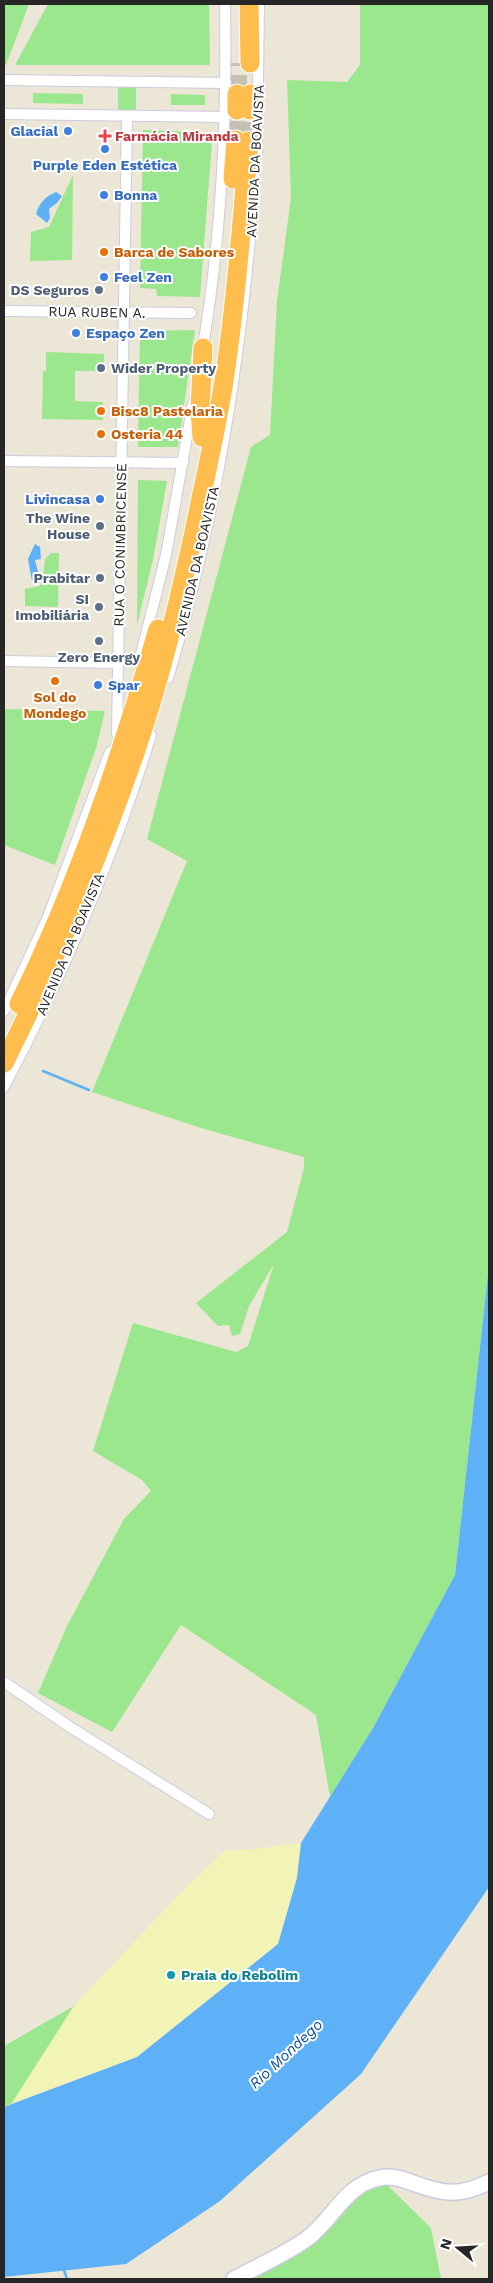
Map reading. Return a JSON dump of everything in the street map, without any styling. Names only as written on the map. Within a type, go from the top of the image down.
[{"type":"highway","name":"AVENIDA DA BOAVISTA","points":[[236,4],[244,63],[249,4]]},
{"type":"highway","name":"AVENIDA DA BOAVISTA","points":[[4,1035],[25,992],[80,863],[126,741],[166,604],[202,437],[212,379],[242,140],[240,254],[224,381],[214,439],[177,607],[138,745],[114,812],[49,970],[4,1063]]},
{"type":"highway","points":[[202,437],[200,410],[203,348]]},
{"type":"street","points":[[4,1011],[54,901],[117,734],[155,601],[183,463],[203,348],[219,208],[237,101],[225,4]]},
{"type":"street","name":"AVENIDA DA BOAVISTA","points":[[4,1086],[47,1000],[124,816],[147,748],[187,610],[225,440],[243,321],[258,141],[258,4]]},
{"type":"street","points":[[4,80],[237,101]]},
{"type":"street","points":[[4,114],[127,116],[237,101]]},
{"type":"street","name":"RUA O CONIMBRICENSE","points":[[117,734],[127,116]]},
{"type":"street","name":"RUA RUBEN A.","points":[[4,310],[191,313]]},
{"type":"street","points":[[4,461],[183,463]]},
{"type":"street","points":[[4,661],[118,663]]},
{"type":"street","points":[[4,1682],[70,1727],[210,1814]]},
{"type":"street","points":[[234,2279],[306,2239],[326,2223],[349,2192],[363,2183],[380,2177],[399,2178],[433,2191],[452,2193],[470,2191],[489,2182]]},
{"type":"green space","points":[[4,4],[29,4],[6,65],[4,65]]},
{"type":"green space","points":[[48,4],[209,4],[210,65],[15,65]]},
{"type":"green space","points":[[360,4],[489,4],[489,1265],[455,1575],[373,1728],[330,1797],[316,1715],[181,1625],[112,1732],[38,1693],[67,1626],[124,1519],[151,1491],[142,1480],[93,1451],[133,1323],[236,1352],[248,1346],[274,1264],[249,1306],[240,1334],[232,1336],[229,1325],[218,1326],[196,1303],[287,1232],[304,1168],[304,1157],[201,1128],[92,1092],[187,861],[147,839],[251,447],[270,435],[277,301],[291,198],[287,80],[347,82],[360,65]]},
{"type":"green space","points":[[118,86],[136,86],[136,111],[118,111]]},
{"type":"green space","points":[[33,93],[83,94],[83,104],[33,103]]},
{"type":"green space","points":[[171,94],[205,95],[205,105],[171,105]]},
{"type":"green space","points":[[143,130],[203,132],[208,134],[212,141],[200,297],[157,296],[156,289],[140,288]]},
{"type":"green space","points":[[73,175],[72,260],[30,261],[31,232],[49,227]]},
{"type":"green space","points":[[195,330],[178,447],[138,447],[140,331]]},
{"type":"green space","points":[[46,352],[104,354],[104,371],[75,371],[75,401],[103,402],[103,420],[42,419],[43,371],[46,371]]},
{"type":"green space","points":[[138,480],[167,481],[153,560],[137,625]]},
{"type":"green space","points":[[51,553],[59,553],[58,607],[25,606],[25,589],[40,586],[43,579],[45,559]]},
{"type":"green space","points":[[4,709],[105,711],[96,748],[55,865],[4,845]]},
{"type":"green space","points":[[74,2006],[12,2103],[4,2107],[4,2046]]},
{"type":"green space","points":[[386,2184],[431,2228],[441,2279],[254,2279],[316,2240],[334,2225],[353,2197]]},
{"type":"sand","name":"Praia do Rebolim","points":[[301,1843],[297,1878],[278,1944],[137,2057],[12,2103],[74,2006],[185,1888],[226,1850],[247,1850]]},
{"type":"water","points":[[56,192],[62,196],[49,209],[50,218],[47,223],[36,214],[43,200]]},
{"type":"water","points":[[35,544],[40,547],[41,559],[35,560],[39,576],[32,581],[28,559]]},
{"type":"water","name":"Rio Mondego","points":[[489,1265],[489,1887],[361,2074],[220,2201],[126,2264],[4,2277],[4,2107],[137,2057],[278,1944],[297,1878],[301,1843],[373,1728],[455,1575]]},
{"type":"waterway","points":[[43,1071],[89,1090]]},
{"type":"waterway","points":[[64,2270],[67,2279]]},
{"type":"tunnel","points":[[237,94],[238,63]]},
{"type":"tunnel","points":[[236,140],[237,110]]},
{"type":"tunnel","points":[[249,141],[250,110]]},
{"type":"place","name":"Glacial","points":[[68,131]]},
{"type":"place","name":"Farmácia Miranda","points":[[105,136]]},
{"type":"place","name":"Purple Eden Estética","points":[[105,149]]},
{"type":"place","name":"Bonna","points":[[104,195]]},
{"type":"place","name":"Barca de Sabores","points":[[104,252]]},
{"type":"place","name":"Feel Zen","points":[[104,277]]},
{"type":"place","name":"DS Seguros","points":[[99,290]]},
{"type":"place","name":"Espaço Zen","points":[[76,333]]},
{"type":"place","name":"Wider Property","points":[[101,368]]},
{"type":"place","name":"Bisc8 Pastelaria","points":[[101,411]]},
{"type":"place","name":"Osteria 44","points":[[101,434]]},
{"type":"place","name":"Livincasa","points":[[100,499]]},
{"type":"place","name":"The Wine House","points":[[100,526]]},
{"type":"place","name":"Prabitar","points":[[100,578]]},
{"type":"place","name":"SI Imobiliária","points":[[99,607]]},
{"type":"place","name":"Zero Energy","points":[[99,641]]},
{"type":"place","name":"Sol do Mondego","points":[[55,681]]},
{"type":"place","name":"Spar","points":[[98,685]]},
{"type":"place","name":"Praia do Rebolim","points":[[171,1975]]}]
